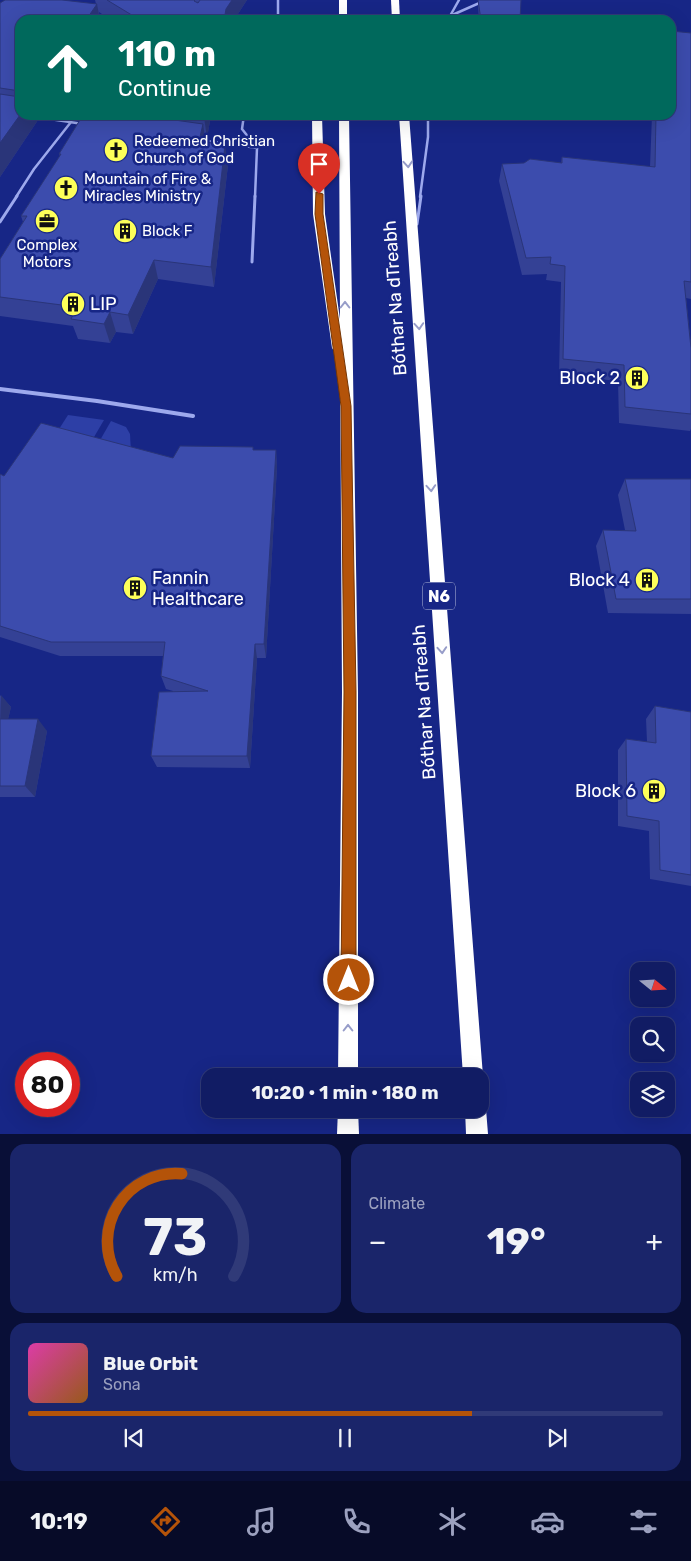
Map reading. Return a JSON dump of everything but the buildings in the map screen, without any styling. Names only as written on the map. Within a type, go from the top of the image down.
[{"type":"highway","points":[[343,0],[343,15]]},
{"type":"highway","points":[[395,0],[396,15]]},
{"type":"highway","points":[[317,120],[319,214],[346,406]]},
{"type":"highway","points":[[344,120],[350,692],[348,1068]]},
{"type":"highway","name":"Bóthar Na dTreabh","points":[[404,120],[472,1068]]},
{"type":"highway","points":[[348,1118],[348,1134]]},
{"type":"highway","points":[[476,1118],[477,1134]]},
{"type":"street","points":[[0,389],[97,400],[193,416]]},
{"type":"lane","points":[[278,0],[278,15]]},
{"type":"lane","points":[[451,15],[459,0]]},
{"type":"lane","points":[[452,15],[486,0]]},
{"type":"lane","points":[[57,120],[91,125]]},
{"type":"lane","points":[[243,120],[242,129],[257,148],[252,262]]},
{"type":"lane","points":[[414,245],[428,137],[428,120]]},
{"type":"lane","points":[[0,222],[34,170],[71,122]]},
{"type":"lane","points":[[198,140],[257,148]]},
{"type":"shaded area","points":[[68,415],[104,420],[87,449],[52,440]]},
{"type":"shaded area","points":[[111,421],[126,427],[130,434],[131,452],[95,449]]},
{"type":"place","name":"Redeemed Christian Church of God","points":[[116,150]]},
{"type":"place","name":"Mountain of Fire & Miracles Ministry","points":[[66,188]]},
{"type":"place","name":"Complex Motors","points":[[47,221]]},
{"type":"place","name":"Block F","points":[[125,231]]},
{"type":"place","name":"LIP","points":[[73,304]]},
{"type":"place","name":"Block 2","points":[[637,378]]},
{"type":"place","name":"Block 4","points":[[647,580]]},
{"type":"place","name":"Fannin Healthcare","points":[[135,588]]},
{"type":"place","name":"Block 6","points":[[654,791]]},
{"type":"route","points":[[319,194],[319,214],[346,406],[350,692],[349,980]]}]
